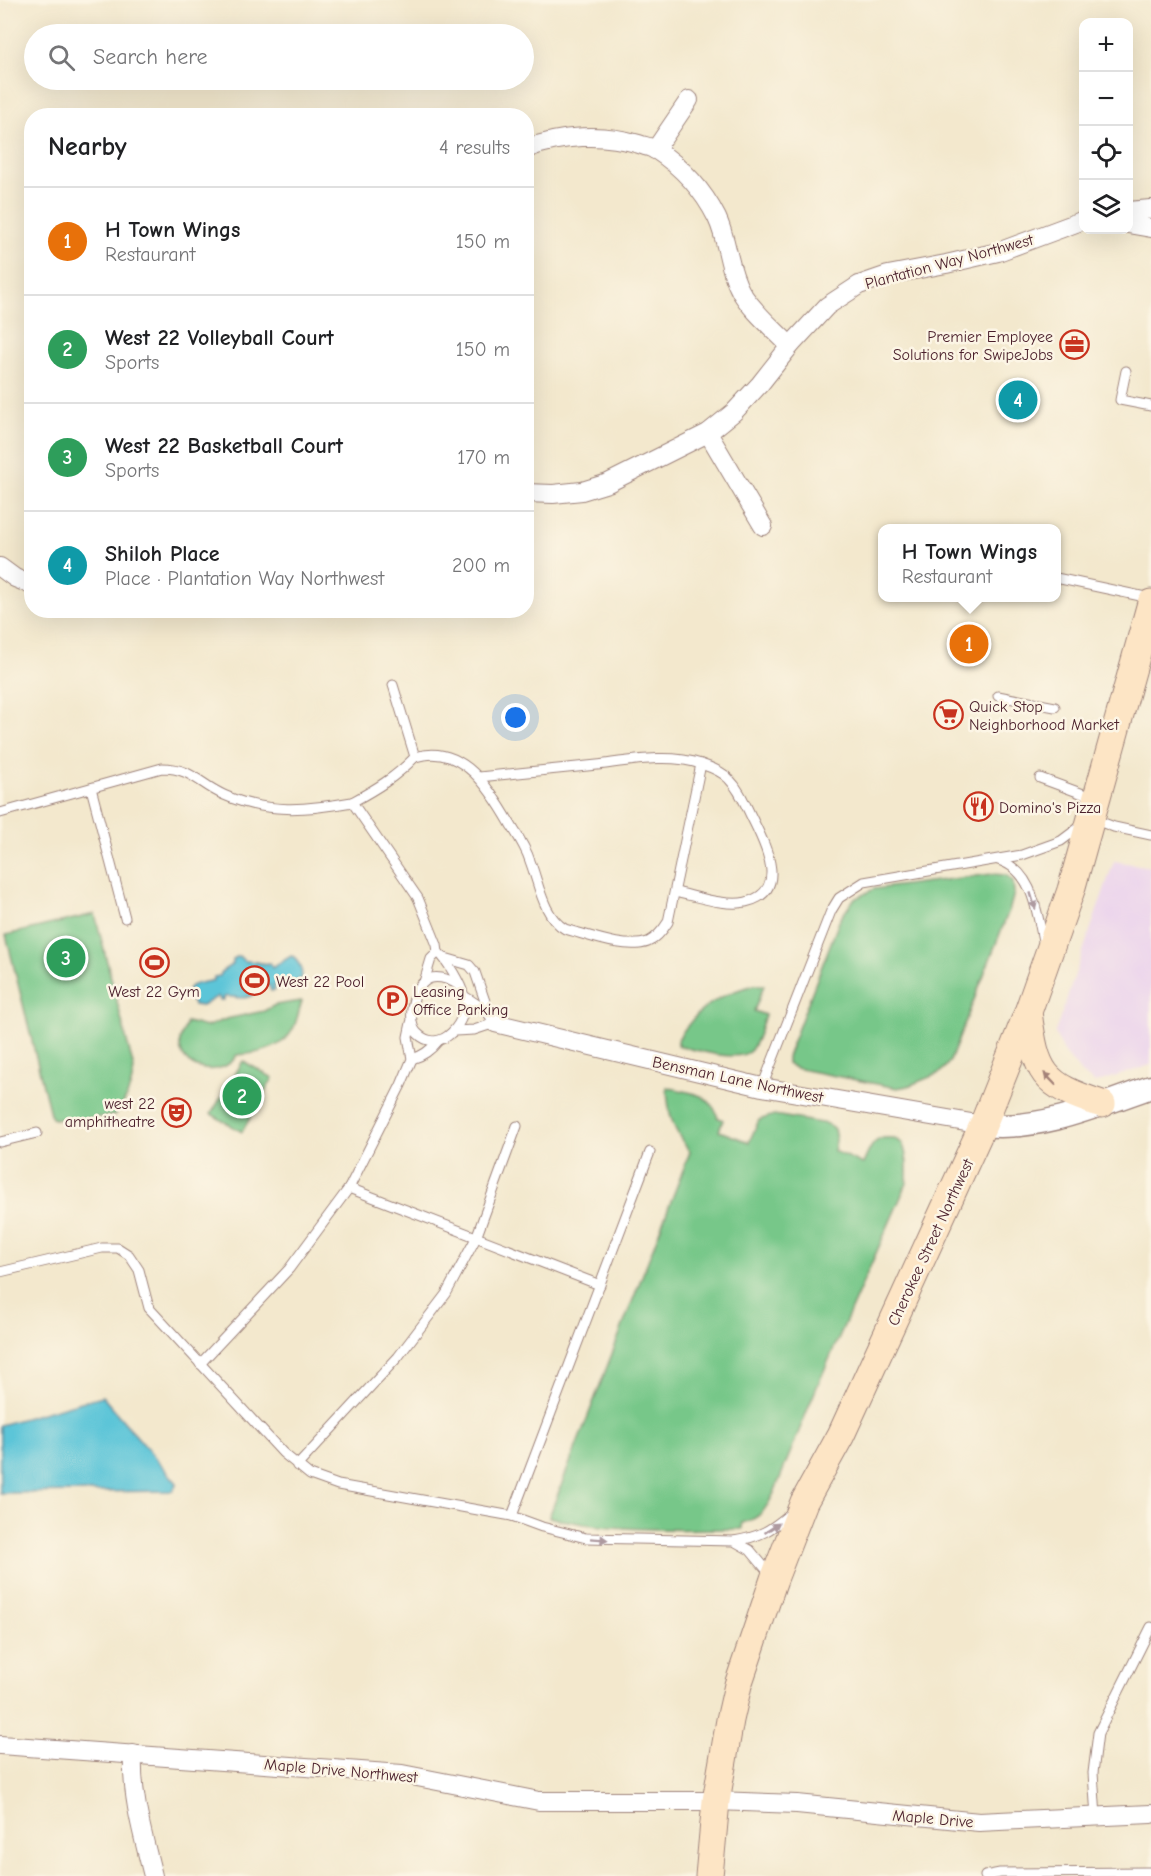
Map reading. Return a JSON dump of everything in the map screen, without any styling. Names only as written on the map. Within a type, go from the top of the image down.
[{"type":"main road","name":"Cherokee Street Northwest","points":[[709,1876],[716,1801],[730,1720],[738,1685],[774,1579],[804,1502],[846,1425],[984,1125],[1028,1012],[1071,890],[1151,603]]},
{"type":"main road","points":[[1028,1012],[1036,1056],[1046,1076],[1068,1092],[1102,1104]]},
{"type":"street","points":[[655,150],[689,100]]},
{"type":"street","points":[[534,146],[572,138],[618,138],[655,150],[696,183],[708,200],[718,221],[735,279],[741,291],[749,303],[790,346]]},
{"type":"street","points":[[1133,211],[1151,209]]},
{"type":"street","name":"Plantation Way Northwest","points":[[534,493],[552,494],[582,491],[608,483],[708,433],[734,412],[827,306],[859,285],[888,275],[998,252],[1079,222]]},
{"type":"street","points":[[1133,225],[1151,228]]},
{"type":"street","points":[[708,433],[763,526]]},
{"type":"street","points":[[0,567],[24,582]]},
{"type":"street","name":"Bensman Lane Northwest","points":[[493,1019],[762,1087],[984,1125]]},
{"type":"street","points":[[984,1125],[1011,1126],[1034,1123],[1151,1088]]},
{"type":"street","name":"Maple Drive Northwest","points":[[0,1745],[402,1774],[539,1801],[716,1801]]},
{"type":"street","points":[[133,1754],[132,1778],[135,1806],[153,1876]]},
{"type":"street","name":"Maple Drive","points":[[716,1801],[797,1804],[979,1822],[1151,1814]]},
{"type":"lane","points":[[1126,371],[1120,400],[1151,406]]},
{"type":"lane","points":[[1061,579],[1151,598]]},
{"type":"lane","points":[[393,685],[415,756]]},
{"type":"lane","points":[[998,696],[1055,706]]},
{"type":"lane","points":[[0,813],[162,768],[176,768],[188,772],[223,795],[252,804],[296,810],[352,802],[386,783],[415,756],[425,753],[447,756],[455,759],[479,777],[494,797],[530,859],[550,916],[557,925],[631,945],[649,942],[668,922],[701,764]]},
{"type":"lane","points":[[479,777],[638,760],[671,759],[701,764],[727,776],[737,787],[770,858],[771,873],[768,885],[762,894],[753,900],[734,904],[675,892]]},
{"type":"lane","points":[[1040,778],[1094,809],[1114,827],[1151,835]]},
{"type":"lane","points":[[92,788],[125,918]]},
{"type":"lane","points":[[352,802],[418,898],[437,945],[464,996],[481,1006],[493,1019]]},
{"type":"lane","points":[[762,1087],[831,911],[839,898],[864,882],[998,860],[1041,849],[1061,842],[1094,809]]},
{"type":"lane","points":[[998,860],[1012,865],[1027,884],[1035,905],[1047,957]]},
{"type":"lane","points":[[200,1364],[289,1269],[349,1188],[412,1059],[408,1037],[411,1014],[417,991],[424,982],[431,959],[442,955],[469,965],[475,972],[493,1019]]},
{"type":"lane","points":[[424,982],[432,978],[447,978],[458,985]]},
{"type":"lane","points":[[412,1059],[419,1057],[438,1041],[455,1031],[459,1023],[464,996]]},
{"type":"lane","points":[[455,1031],[474,1030],[493,1019]]},
{"type":"lane","points":[[411,1023],[418,1034],[438,1041]]},
{"type":"lane","points":[[297,1466],[398,1357],[446,1294],[476,1238],[517,1126]]},
{"type":"lane","points":[[0,1142],[37,1133]]},
{"type":"lane","points":[[512,1516],[650,1152]]},
{"type":"lane","points":[[349,1188],[600,1285]]},
{"type":"lane","points":[[0,1272],[102,1248],[118,1248],[129,1255],[139,1270],[149,1308],[200,1364],[297,1466],[338,1485],[512,1516],[542,1527],[585,1538],[734,1541],[755,1538],[765,1533],[804,1502]]},
{"type":"lane","points":[[734,1541],[743,1545],[758,1558],[774,1579]]},
{"type":"lane","points":[[1096,1817],[1093,1773],[1098,1733],[1151,1627]]},
{"type":"lane","points":[[986,1876],[1000,1873],[1151,1872]]},
{"type":"shaded area","points":[[1114,861],[1151,867],[1151,1065],[1095,1083],[1082,1074],[1064,1052],[1055,1033]]},
{"type":"green space","points":[[992,874],[1006,875],[1013,881],[1014,893],[950,1061],[940,1073],[897,1088],[795,1068],[787,1063],[787,1057],[840,919],[854,899],[874,889]]},
{"type":"green space","points":[[95,914],[134,1069],[133,1075],[130,1088],[115,1115],[56,1119],[50,1114],[6,935]]},
{"type":"green space","points":[[764,985],[754,1011],[765,1015],[751,1050],[737,1056],[727,1056],[678,1046],[677,1041],[684,1030],[710,1004],[742,988]]},
{"type":"green space","points":[[302,1001],[289,1036],[269,1049],[237,1055],[230,1063],[221,1068],[212,1069],[193,1065],[181,1051],[180,1040],[187,1022],[206,1027],[226,1019],[264,1011],[275,1005]]},
{"type":"green space","points":[[243,1061],[273,1078],[242,1132],[211,1114]]},
{"type":"green space","points":[[667,1087],[705,1098],[718,1118],[723,1120],[719,1131],[749,1142],[759,1120],[774,1115],[827,1124],[834,1129],[836,1140],[834,1151],[863,1164],[870,1149],[880,1139],[898,1140],[903,1145],[906,1154],[907,1183],[816,1389],[774,1493],[762,1512],[742,1523],[742,1529],[621,1528],[549,1517],[690,1152],[672,1122]]},
{"type":"water","name":"West 22 Pool","points":[[239,956],[244,961],[270,963],[272,968],[291,956],[294,957],[301,967],[302,978],[288,985],[286,990],[281,984],[274,985],[275,990],[271,991],[269,985],[248,997],[224,997],[224,1000],[220,1000],[218,996],[202,1006],[194,1005],[189,997],[189,988],[198,983],[214,980],[214,977],[220,976],[222,971],[233,964],[233,959]]},
{"type":"water","points":[[102,1396],[177,1483],[173,1491],[0,1493],[0,1425]]},
{"type":"place","name":"Premier Employee Solutions for SwipeJobs","points":[[1074,345]]},
{"type":"place","name":"Shiloh Place","points":[[1018,400]]},
{"type":"place","name":"H Town Wings","points":[[969,644]]},
{"type":"place","name":"Quick Stop Neighborhood Market","points":[[948,715]]},
{"type":"place","name":"Domino's Pizza","points":[[978,807]]},
{"type":"place","name":"West 22 Basketball Court","points":[[66,958]]},
{"type":"place","name":"West 22 Gym","points":[[154,963]]},
{"type":"place","name":"West 22 Pool","points":[[255,981]]},
{"type":"place","name":"Leasing Office Parking","points":[[392,1000]]},
{"type":"place","name":"West 22 Volleyball Court","points":[[242,1096]]},
{"type":"place","name":"west 22 amphitheatre","points":[[176,1112]]}]
